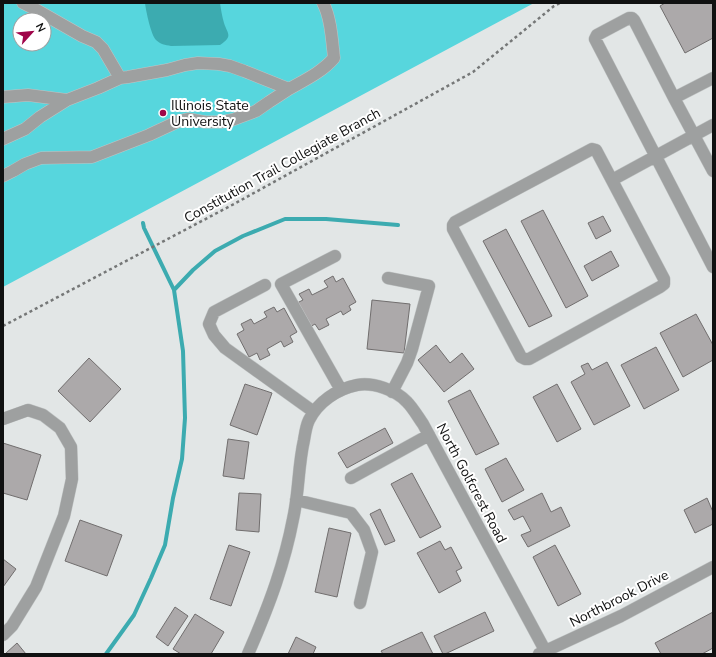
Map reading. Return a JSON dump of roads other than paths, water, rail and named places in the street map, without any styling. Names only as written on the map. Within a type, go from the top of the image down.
[{"type":"street","points":[[23,3],[82,36],[96,42],[124,77]]},
{"type":"street","points":[[3,176],[25,164],[41,158],[92,157],[149,135],[179,121],[188,119],[205,122],[232,120],[256,111],[289,89],[310,78],[334,58],[329,22],[323,3]]},
{"type":"street","points":[[713,171],[634,20],[629,18],[596,35],[595,39],[713,267]]},
{"type":"street","points":[[3,139],[25,129],[40,117],[67,100],[124,77],[148,74],[185,65],[198,63],[230,66],[289,89]]},
{"type":"street","points":[[674,98],[712,82]]},
{"type":"street","points":[[3,97],[28,95],[67,100]]},
{"type":"street","points":[[612,180],[713,125]]},
{"type":"street","points":[[592,149],[596,150],[612,180],[664,279],[664,284],[529,359],[525,359],[521,357],[453,229],[453,225],[455,222],[592,149]]},
{"type":"street","points":[[248,654],[276,584],[285,555],[294,518],[301,452],[309,420],[323,401],[337,392],[281,284],[335,256]]},
{"type":"street","points":[[388,278],[429,286],[412,349],[407,363],[392,392]]},
{"type":"street","points":[[265,284],[214,312],[209,324],[214,335],[225,348],[314,412]]},
{"type":"street","name":"North Golfcrest Road","points":[[337,392],[357,385],[369,385],[383,388],[406,401],[414,411],[429,435],[543,653]]},
{"type":"street","points":[[3,419],[28,410],[43,415],[60,428],[71,447],[72,479],[64,516],[36,587],[12,626],[3,635]]},
{"type":"street","points":[[351,478],[429,435]]},
{"type":"street","points":[[296,500],[351,513],[364,530],[372,552],[360,604]]},
{"type":"street","name":"Northbrook Drive","points":[[543,653],[560,650],[713,567]]},
{"type":"waterway","points":[[106,654],[134,615],[165,545],[173,498],[182,459],[185,418],[183,351],[174,290],[193,270],[215,251],[243,236],[285,219],[326,219],[398,225]]},
{"type":"waterway","points":[[143,223],[174,290]]},
{"type":"place","name":"Illinois State University","points":[[163,113]]}]
